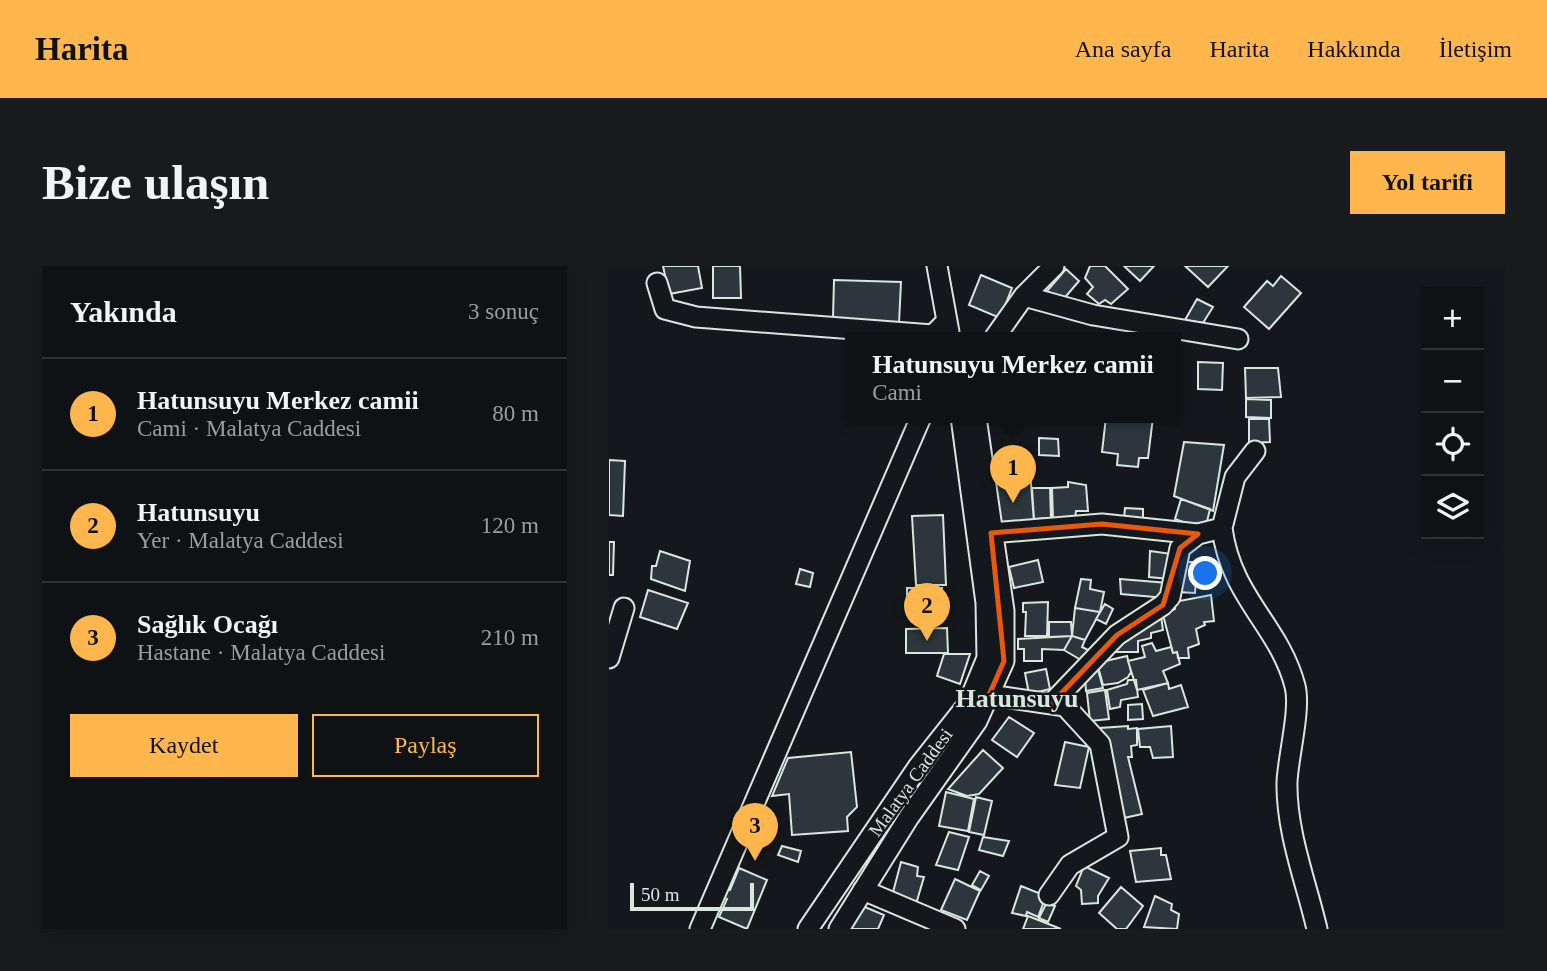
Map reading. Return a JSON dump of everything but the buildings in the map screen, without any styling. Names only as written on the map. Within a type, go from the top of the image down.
[{"type":"street","points":[[937,266],[952,331]]},
{"type":"street","points":[[999,332],[1024,296],[1055,266]]},
{"type":"street","points":[[657,283],[665,309],[696,317],[894,332]]},
{"type":"street","points":[[1024,296],[1093,315],[1238,339]]},
{"type":"street","points":[[700,929],[918,423]]},
{"type":"street","name":"Malatya Caddesi","points":[[808,929],[918,767],[968,704],[987,658],[986,603],[962,423]]},
{"type":"street","points":[[839,929],[909,817],[977,721],[1004,661],[1004,611],[977,423]]},
{"type":"street","points":[[1255,451],[1235,477],[1222,528],[1225,553],[1236,583],[1286,658],[1297,690],[1287,783],[1291,827],[1317,929]]},
{"type":"street","points":[[991,533],[1101,524],[1198,534],[1222,528]]},
{"type":"street","points":[[1059,701],[1117,635],[1163,605],[1170,597],[1180,548],[1198,534]]},
{"type":"street","points":[[609,658],[624,608]]},
{"type":"street","points":[[989,695],[1059,701],[1100,744],[1118,837],[1070,865],[1049,895]]},
{"type":"street","points":[[863,890],[955,929]]},
{"type":"highlighted area","points":[[1102,524],[1198,534],[1180,548],[1163,605],[1117,635],[1051,704],[989,695],[1004,661],[991,533]]},
{"type":"place","name":"Hatunsuyu Merkez camii","points":[[1013,503]]},
{"type":"place","name":"Hatunsuyu","points":[[927,641]]},
{"type":"place","name":"Sağlık Ocağı","points":[[755,861]]},
{"type":"district","name":"Hatunsuyu","points":[[1017,698]]}]
